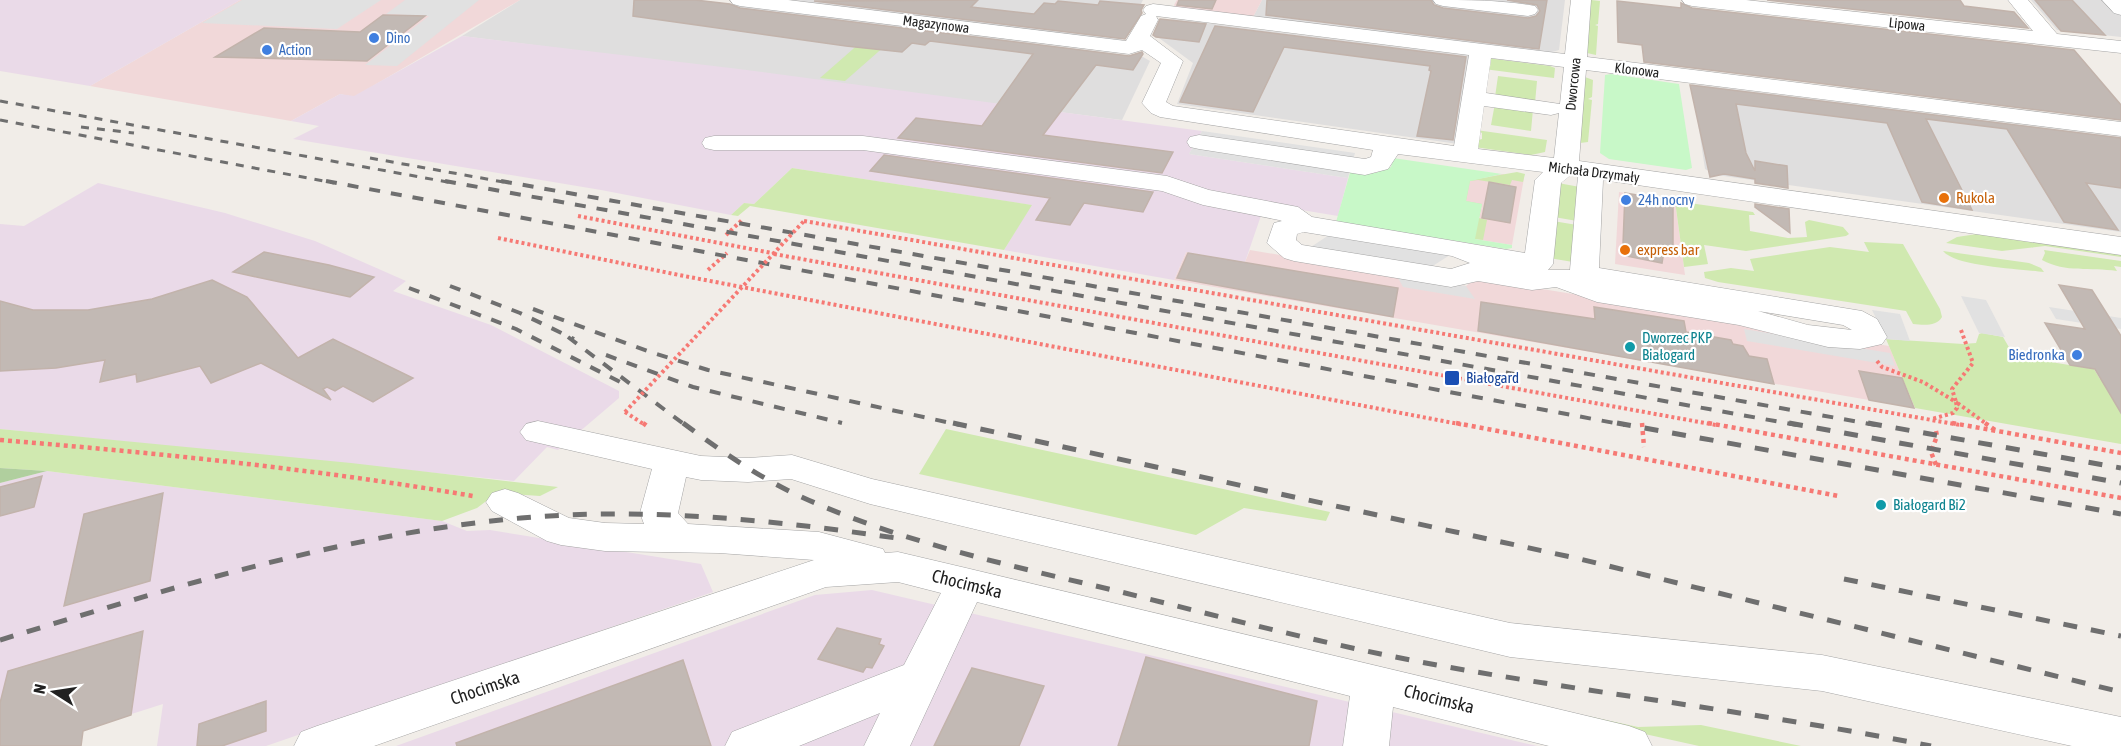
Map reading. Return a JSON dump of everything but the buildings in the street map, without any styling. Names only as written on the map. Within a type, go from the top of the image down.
[{"type":"street","name":"Magazynowa","points":[[740,0],[1136,43]]},
{"type":"street","points":[[1443,0],[1528,10]]},
{"type":"street","name":"Dworcowa","points":[[1562,274],[1579,169],[1575,63],[1581,0]]},
{"type":"street","name":"Lipowa","points":[[1692,0],[2121,47]]},
{"type":"street","points":[[2018,0],[2051,40]]},
{"type":"street","points":[[2112,0],[2121,9]]},
{"type":"street","points":[[1136,43],[1156,5]]},
{"type":"street","name":"Klonowa","points":[[1156,5],[1575,63],[2121,129]]},
{"type":"street","name":"Michała Drzymały","points":[[1136,43],[1168,57],[1172,63],[1154,103],[1161,110],[1387,145],[1579,169],[2121,246]]},
{"type":"street","points":[[1465,156],[1480,49]]},
{"type":"street","points":[[1473,98],[1551,108]]},
{"type":"street","points":[[714,143],[831,141],[899,147],[1167,184],[1203,197],[1288,213],[1304,224],[1459,249],[1473,263],[1562,274],[1597,293],[1744,317],[1766,326],[1864,340]]},
{"type":"street","points":[[1199,142],[1365,167],[1378,166],[1383,161],[1387,145]]},
{"type":"street","points":[[1562,274],[1548,180],[1579,169]]},
{"type":"street","points":[[537,432],[578,444],[628,450],[701,468],[748,470],[792,467],[870,491],[1134,550],[1387,613],[1510,640],[1822,673],[2121,737]]},
{"type":"street","points":[[672,461],[659,513],[663,524],[679,538]]},
{"type":"street","points":[[505,502],[561,531],[605,537],[679,538],[819,546],[902,568]]},
{"type":"street","name":"Chocimska","points":[[317,746],[824,572],[902,568],[1629,746]]},
{"type":"street","points":[[886,746],[966,583]]},
{"type":"street","points":[[748,746],[920,678]]},
{"type":"street","points":[[1366,746],[1374,683]]},
{"type":"street","points":[[1497,714],[1532,746]]},
{"type":"path","points":[[578,216],[831,264]]},
{"type":"path","points":[[726,235],[742,220]]},
{"type":"path","points":[[625,412],[804,221],[2121,453]]},
{"type":"path","points":[[498,238],[679,275],[1838,496]]},
{"type":"path","points":[[708,270],[727,253]]},
{"type":"path","points":[[774,254],[2121,498]]},
{"type":"path","points":[[679,275],[743,287]]},
{"type":"path","points":[[1932,419],[1953,413],[1957,408],[1952,389],[1973,363],[1961,330]]},
{"type":"path","points":[[1864,340],[1882,367],[1923,382],[1997,431]]},
{"type":"path","points":[[1694,376],[1748,386]]},
{"type":"path","points":[[1700,422],[1758,434]]},
{"type":"path","points":[[1642,423],[1644,447]]},
{"type":"path","points":[[1936,431],[1937,435],[1931,452],[1936,465]]},
{"type":"path","points":[[0,440],[159,453],[422,487],[505,502]]},
{"type":"path","points":[[1707,471],[1769,484]]},
{"type":"shaded area","points":[[0,0],[240,0],[90,86],[0,71]]},
{"type":"shaded area","points":[[240,0],[520,0],[354,97],[340,94],[291,121],[90,86]]},
{"type":"shaded area","points":[[242,0],[381,0],[337,29],[202,23]]},
{"type":"shaded area","points":[[405,0],[479,0],[397,66],[365,65],[429,16],[386,14]]},
{"type":"shaded area","points":[[520,0],[699,0],[1143,57],[1150,61],[1122,120],[462,36]]},
{"type":"shaded area","points":[[787,0],[1143,0],[1121,41]]},
{"type":"shaded area","points":[[1177,0],[1262,0],[1253,17],[1176,8],[1174,5]]},
{"type":"shaded area","points":[[1262,0],[1565,0],[1559,50],[1549,53],[1253,17]]},
{"type":"shaded area","points":[[2031,0],[2121,0],[2121,37],[2057,30]]},
{"type":"shaded area","points":[[1169,20],[1473,56],[1458,144],[1177,104],[1193,63],[1159,38]]},
{"type":"shaded area","points":[[462,36],[739,69],[1202,131],[1189,154],[1348,178],[1338,216],[1265,204],[1245,262],[1186,252],[1174,280],[1004,250],[1031,205],[792,168],[754,204],[744,203],[731,215],[601,190],[293,139],[319,126],[291,121],[340,94],[354,96]]},
{"type":"shaded area","points":[[1692,84],[2121,137],[2121,232],[1717,175],[1705,169]]},
{"type":"shaded area","points":[[1202,131],[1355,153],[1348,178],[1189,154]]},
{"type":"shaded area","points":[[1502,174],[1524,178],[1512,245],[1475,239],[1482,205],[1465,201],[1470,181]]},
{"type":"shaded area","points":[[98,183],[225,213],[315,241],[406,281],[393,291],[491,325],[619,391],[619,398],[558,450],[547,447],[514,481],[0,429],[0,224],[24,226]]},
{"type":"shaded area","points":[[1619,192],[1675,201],[1685,275],[1615,264]]},
{"type":"shaded area","points":[[1332,233],[1453,253],[1428,269],[1308,249]]},
{"type":"shaded area","points":[[1250,250],[1466,286],[1476,278],[1889,346],[1915,408],[1174,280],[1186,252],[1245,262]]},
{"type":"shaded area","points":[[1396,274],[1466,286],[1475,299],[1403,287]]},
{"type":"shaded area","points":[[1961,296],[1986,300],[2005,337],[1979,333]]},
{"type":"shaded area","points":[[2049,307],[2121,318],[2121,329],[2056,319]]},
{"type":"shaded area","points":[[1872,310],[1900,314],[1910,341],[1886,339]]},
{"type":"shaded area","points":[[1744,329],[1890,353],[1895,366],[1747,341]]},
{"type":"shaded area","points":[[47,471],[442,521],[467,531],[490,530],[701,564],[713,592],[266,746],[157,746],[163,704],[31,746],[0,746],[0,483]]},
{"type":"shaded area","points":[[872,590],[1537,746],[396,746],[815,595]]},
{"type":"green space","points":[[1591,0],[1600,1],[1598,24],[1595,25],[1598,26],[1596,55],[1587,53]]},
{"type":"green space","points":[[861,42],[886,45],[845,81],[820,78]]},
{"type":"green space","points":[[1487,58],[1550,66],[1555,68],[1554,78],[1484,69],[1490,67],[1491,61]]},
{"type":"green space","points":[[1605,75],[1679,84],[1692,168],[1686,170],[1609,159],[1600,153]]},
{"type":"green space","points":[[1498,76],[1537,81],[1535,103],[1495,97]]},
{"type":"green space","points":[[1585,77],[1593,80],[1592,97],[1588,99],[1592,100],[1588,142],[1580,143]]},
{"type":"green space","points":[[1495,103],[1533,109],[1531,131],[1491,125]]},
{"type":"green space","points":[[1476,130],[1547,140],[1545,152],[1531,155],[1474,147],[1475,141],[1482,139],[1482,133]]},
{"type":"green space","points":[[1393,158],[1502,174],[1470,181],[1466,201],[1482,204],[1475,239],[1512,245],[1512,248],[1506,249],[1336,222],[1351,169],[1375,173],[1391,167]]},
{"type":"green space","points":[[792,168],[1032,205],[1004,250],[750,206],[738,216],[731,215],[744,203],[754,204]]},
{"type":"green space","points":[[1517,172],[1525,174],[1523,182],[1512,180],[1510,185],[1470,181],[1466,201],[1482,204],[1479,218],[1487,220],[1483,240],[1475,239],[1443,185]]},
{"type":"green space","points":[[1558,183],[1580,187],[1577,221],[1554,217]]},
{"type":"green space","points":[[1675,201],[1753,212],[1755,215],[1749,215],[1750,231],[1788,238],[1807,237],[1805,222],[1809,220],[1843,227],[1849,234],[1746,251],[1704,245],[1708,264],[1684,267]]},
{"type":"green space","points":[[1553,221],[1577,225],[1573,262],[1549,258]]},
{"type":"green space","points":[[1977,234],[2121,253],[2121,257],[2045,246],[2002,251],[1946,243],[1957,237]]},
{"type":"green space","points":[[1864,242],[1903,244],[1940,309],[1942,317],[1939,320],[1929,325],[1913,324],[1906,311],[1718,282],[1705,278],[1704,272],[1731,268],[1754,271],[1750,259],[1830,247],[1869,252]]},
{"type":"green space","points":[[2044,250],[2121,261],[2121,267],[2114,266],[2117,271],[2060,267],[2042,260]]},
{"type":"green space","points":[[1943,251],[2029,263],[2041,268],[2044,272],[1975,264],[1961,261]]},
{"type":"green space","points":[[1979,334],[2003,337],[2014,356],[2094,369],[2100,379],[2121,382],[2121,444],[1915,408],[1886,339],[1963,344],[1976,343]]},
{"type":"green space","points":[[0,429],[351,463],[558,487],[540,496],[497,493],[477,508],[442,521],[47,471],[0,468]]},
{"type":"green space","points":[[946,429],[1330,512],[1326,521],[1244,508],[1196,535],[919,474]]},
{"type":"green space","points":[[0,468],[47,471],[0,483]]},
{"type":"green space","points":[[1588,716],[1638,727],[1701,725],[1801,746],[1699,746],[1586,721]]},
{"type":"railway","points":[[0,101],[453,183]]},
{"type":"railway","points":[[0,120],[334,183]]},
{"type":"railway","points":[[81,127],[134,133]]},
{"type":"railway","points":[[370,158],[509,183]]},
{"type":"railway","points":[[326,181],[1625,425]]},
{"type":"railway","points":[[445,181],[1797,425]]},
{"type":"railway","points":[[501,181],[1876,425]]},
{"type":"railway","points":[[450,286],[520,313],[574,339]]},
{"type":"railway","points":[[409,288],[516,329],[624,384]]},
{"type":"railway","points":[[533,309],[650,352],[708,370],[960,425]]},
{"type":"railway","points":[[568,337],[685,425]]},
{"type":"railway","points":[[606,355],[693,387],[842,423]]},
{"type":"railway","points":[[683,423],[736,461],[793,493],[871,525],[993,561],[1360,650],[1442,666],[1809,724],[1931,746]]},
{"type":"railway","points":[[953,423],[1580,559],[2121,692]]},
{"type":"railway","points":[[1617,423],[2121,514]]},
{"type":"railway","points":[[1789,423],[2121,483]]},
{"type":"railway","points":[[1868,423],[2121,468]]},
{"type":"railway","points":[[0,640],[193,583],[323,550],[389,536],[521,518],[615,514],[709,517],[896,538]]},
{"type":"railway","points":[[1844,579],[2121,636]]},
{"type":"place","name":"Dino","points":[[374,38]]},
{"type":"place","name":"Action","points":[[267,50]]},
{"type":"place","name":"Rukola","points":[[1944,198]]},
{"type":"place","name":"24h nocny","points":[[1626,200]]},
{"type":"place","name":"express bar","points":[[1625,250]]},
{"type":"place","name":"Dworzec PKP Białogard","points":[[1630,347]]},
{"type":"place","name":"Biedronka","points":[[2077,355]]},
{"type":"place","name":"Białogard","points":[[1452,378]]},
{"type":"place","name":"Białogard Bi2","points":[[1881,505]]}]
